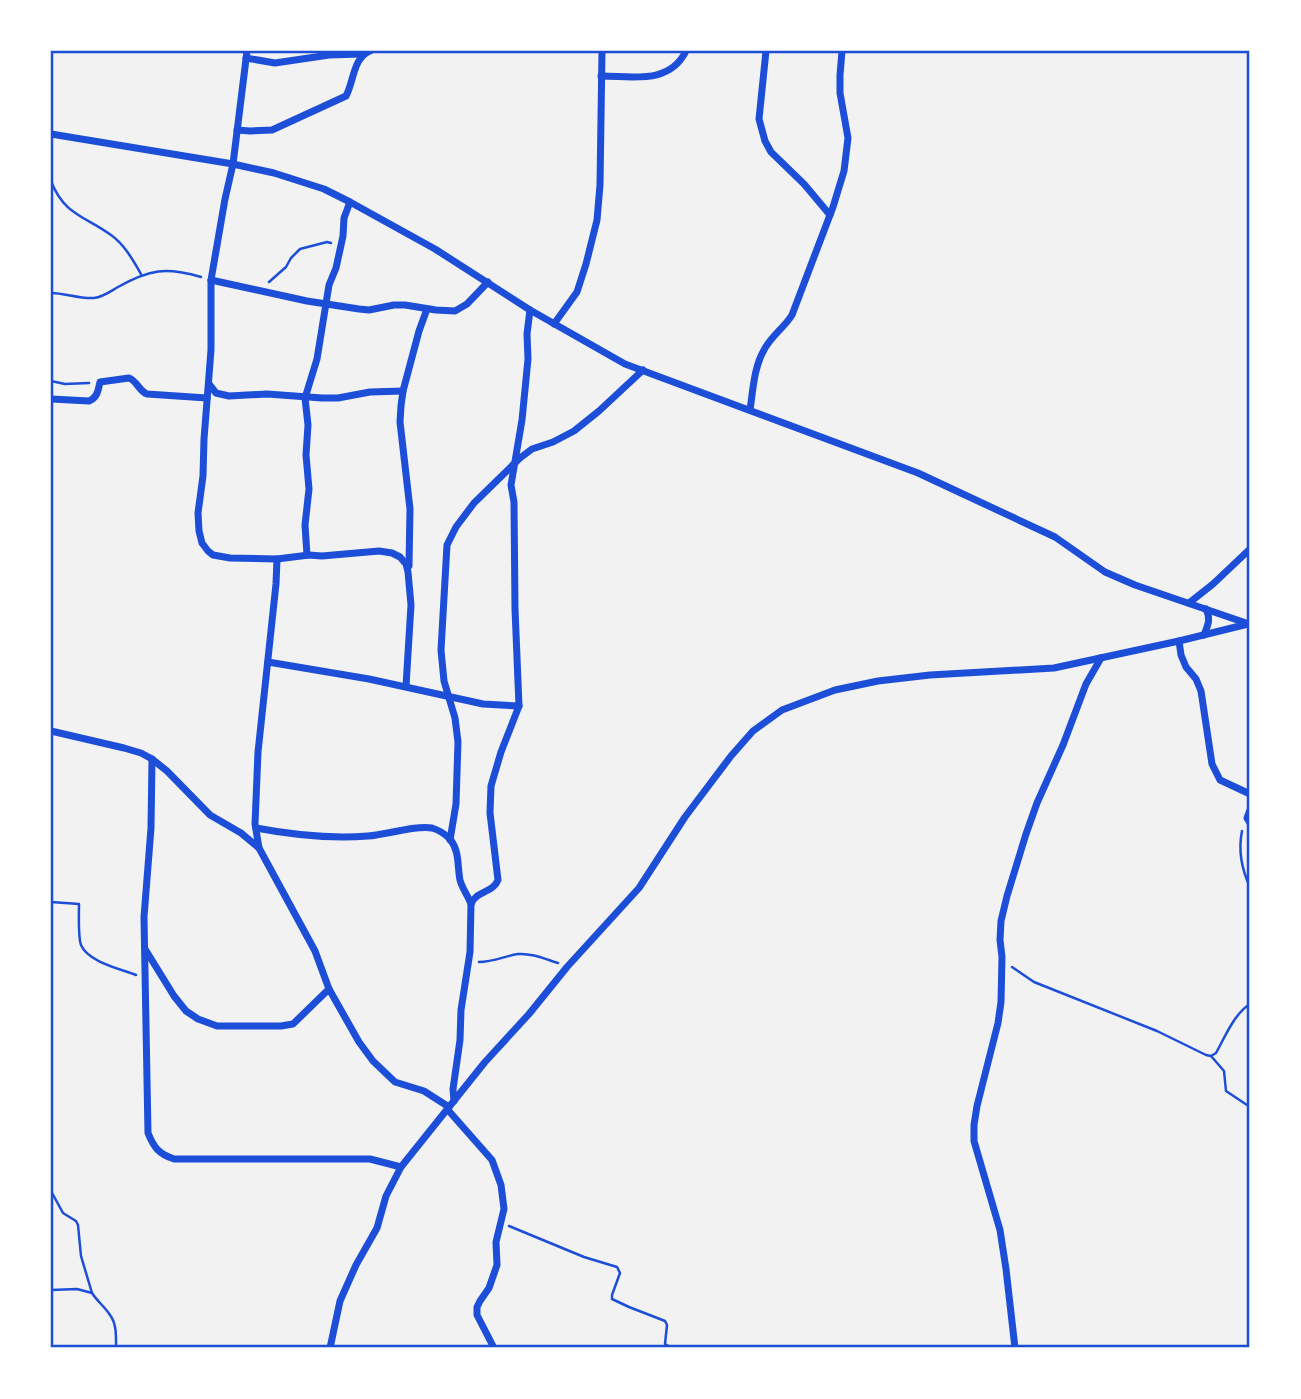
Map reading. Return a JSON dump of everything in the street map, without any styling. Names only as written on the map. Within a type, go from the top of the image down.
[{"type":"street","points":[[554,324],[577,292],[597,220],[602,51]]},
{"type":"street","points":[[601,76],[656,76],[669,71],[686,51]]},
{"type":"street","points":[[766,51],[759,119],[761,130],[771,152],[804,184],[830,215]]},
{"type":"street","points":[[750,410],[754,380],[763,351],[792,315],[844,171],[848,138],[840,93],[842,51]]},
{"type":"street","points":[[366,52],[275,63],[246,55],[233,164],[211,280],[211,350],[203,477],[198,513],[199,531],[202,543],[213,555],[220,557],[276,559],[367,551],[392,552],[406,564],[408,572]]},
{"type":"street","points":[[237,130],[272,130],[346,96],[356,65],[366,52]]},
{"type":"street","points":[[51,134],[233,164],[274,173],[324,189],[435,249],[530,310],[625,363],[918,473],[1055,537],[1105,572],[1135,585],[1250,624]]},
{"type":"street","points":[[307,555],[305,525],[309,489],[305,398],[317,359],[329,285],[341,245],[344,218],[351,202]]},
{"type":"street","points":[[211,280],[359,309],[405,305],[455,311],[462,308],[488,282]]},
{"type":"street","points":[[405,686],[411,605],[408,572],[410,509],[400,422],[403,391],[422,318],[427,309]]},
{"type":"street","points":[[450,1106],[470,952],[471,904],[478,894],[492,889],[498,880],[489,813],[491,786],[519,706],[514,502],[511,485],[522,420],[530,310]]},
{"type":"street","points":[[450,840],[456,804],[458,742],[444,681],[441,650],[447,545],[456,527],[474,503],[516,462],[532,449],[574,431],[643,370]]},
{"type":"street","points":[[51,399],[89,401],[95,398],[100,382],[129,378],[147,394],[207,398]]},
{"type":"street","points":[[208,383],[213,391],[223,396],[267,394],[338,398],[370,392],[403,391]]},
{"type":"street","points":[[1189,603],[1250,549]]},
{"type":"street","points":[[276,559],[276,584],[258,752],[256,828],[259,848],[315,951],[329,989],[359,1042],[381,1070],[395,1082],[424,1091],[450,1106],[492,1160],[498,1172],[504,1209],[496,1242],[497,1265],[489,1288],[477,1307],[477,1315],[494,1348]]},
{"type":"street","points":[[1204,635],[1209,623],[1206,609]]},
{"type":"street","points":[[330,1348],[340,1301],[377,1228],[386,1196],[401,1167],[485,1062],[639,888],[685,817],[731,755],[753,731],[782,710],[835,690],[878,681],[982,671],[1054,668],[1250,624]]},
{"type":"street","points":[[1179,641],[1186,667],[1196,678],[1201,691],[1212,764],[1220,780],[1250,794]]},
{"type":"street","points":[[1015,1348],[1000,1230],[974,1141],[974,1125],[998,1023],[1001,1002],[1002,921],[1014,871],[1037,803],[1086,684],[1101,658]]},
{"type":"street","points":[[268,662],[405,686],[484,704],[519,706]]},
{"type":"street","points":[[51,731],[124,748],[152,759],[210,815],[241,833],[259,848]]},
{"type":"street","points":[[152,759],[144,948],[148,1133],[153,1146],[161,1154],[174,1159],[370,1159],[401,1167]]},
{"type":"street","points":[[256,828],[337,837],[370,836],[431,828],[442,832],[450,840],[459,858],[460,882],[471,904]]},
{"type":"street","points":[[144,948],[186,1011],[217,1026],[293,1024],[329,989]]},
{"type":"path","points":[[51,181],[55,193],[72,211],[113,236],[133,260],[141,275]]},
{"type":"path","points":[[256,290],[286,267],[300,249],[327,242],[341,245]]},
{"type":"path","points":[[51,293],[95,298],[154,271],[211,280]]},
{"type":"path","points":[[51,381],[81,384],[100,382]]},
{"type":"path","points":[[1249,817],[1241,834],[1240,850],[1250,887]]},
{"type":"path","points":[[51,902],[79,904],[81,945],[104,964],[145,978]]},
{"type":"path","points":[[467,965],[522,954],[567,967]]},
{"type":"path","points":[[1002,957],[1020,974],[1034,982],[1157,1031],[1211,1056],[1224,1072],[1226,1091],[1250,1107]]},
{"type":"path","points":[[1211,1056],[1216,1053],[1242,1010],[1250,1004]]},
{"type":"path","points":[[51,1191],[63,1213],[78,1226],[80,1256],[92,1293],[112,1317],[116,1348]]},
{"type":"path","points":[[501,1222],[584,1257],[617,1267],[620,1273],[612,1299],[665,1321],[665,1344],[672,1348]]},
{"type":"path","points":[[51,1290],[77,1289],[92,1293]]}]
